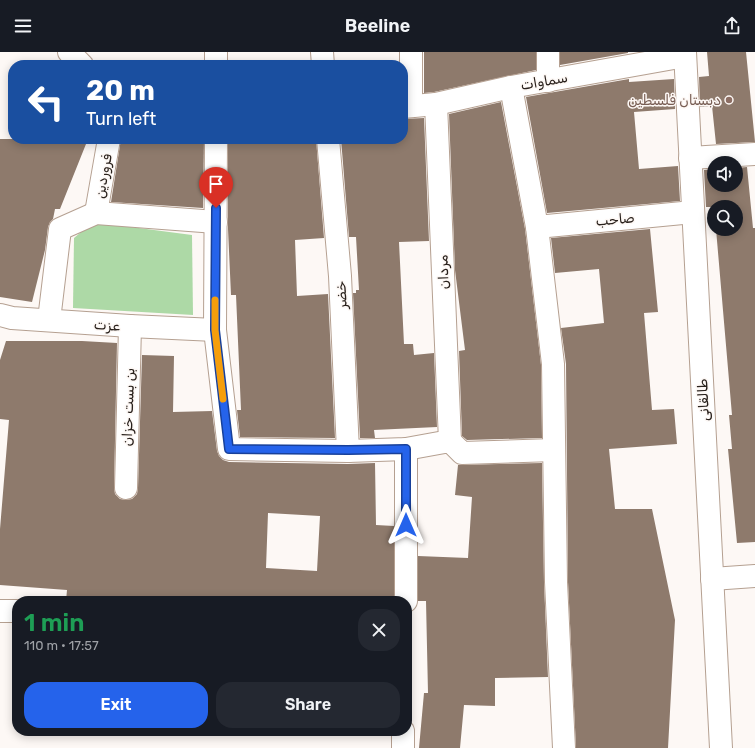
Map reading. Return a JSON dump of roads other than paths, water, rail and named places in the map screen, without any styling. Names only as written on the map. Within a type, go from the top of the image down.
[{"type":"street","points":[[69,52],[77,60]]},
{"type":"street","points":[[408,92],[411,52]]},
{"type":"street","points":[[548,52],[548,81]]},
{"type":"street","name":"سماوات","points":[[408,106],[436,104],[511,87],[685,54]]},
{"type":"street","name":"طالقانی","points":[[685,54],[721,748]]},
{"type":"street","points":[[511,87],[537,226],[553,364],[556,582],[564,748]]},
{"type":"street","name":"مردان","points":[[436,104],[450,441]]},
{"type":"street","name":"فروردین","points":[[96,213],[108,144]]},
{"type":"street","points":[[216,144],[215,330],[229,449],[406,449],[450,441],[462,453],[554,450]]},
{"type":"street","name":"خضر","points":[[328,144],[340,276],[348,450]]},
{"type":"street","points":[[690,158],[755,154]]},
{"type":"street","name":"صاحب","points":[[537,226],[693,212]]},
{"type":"street","points":[[49,320],[60,229],[96,213],[216,222]]},
{"type":"street","name":"عزت","points":[[0,315],[12,318],[215,330]]},
{"type":"street","name":"بن بست خزان","points":[[126,488],[130,326]]},
{"type":"street","points":[[406,449],[406,596]]},
{"type":"street","points":[[712,579],[755,576]]},
{"type":"street","points":[[0,611],[12,611]]},
{"type":"street","points":[[403,736],[403,748]]},
{"type":"place","name":"دبستان فلسطین","points":[[729,100]]}]
